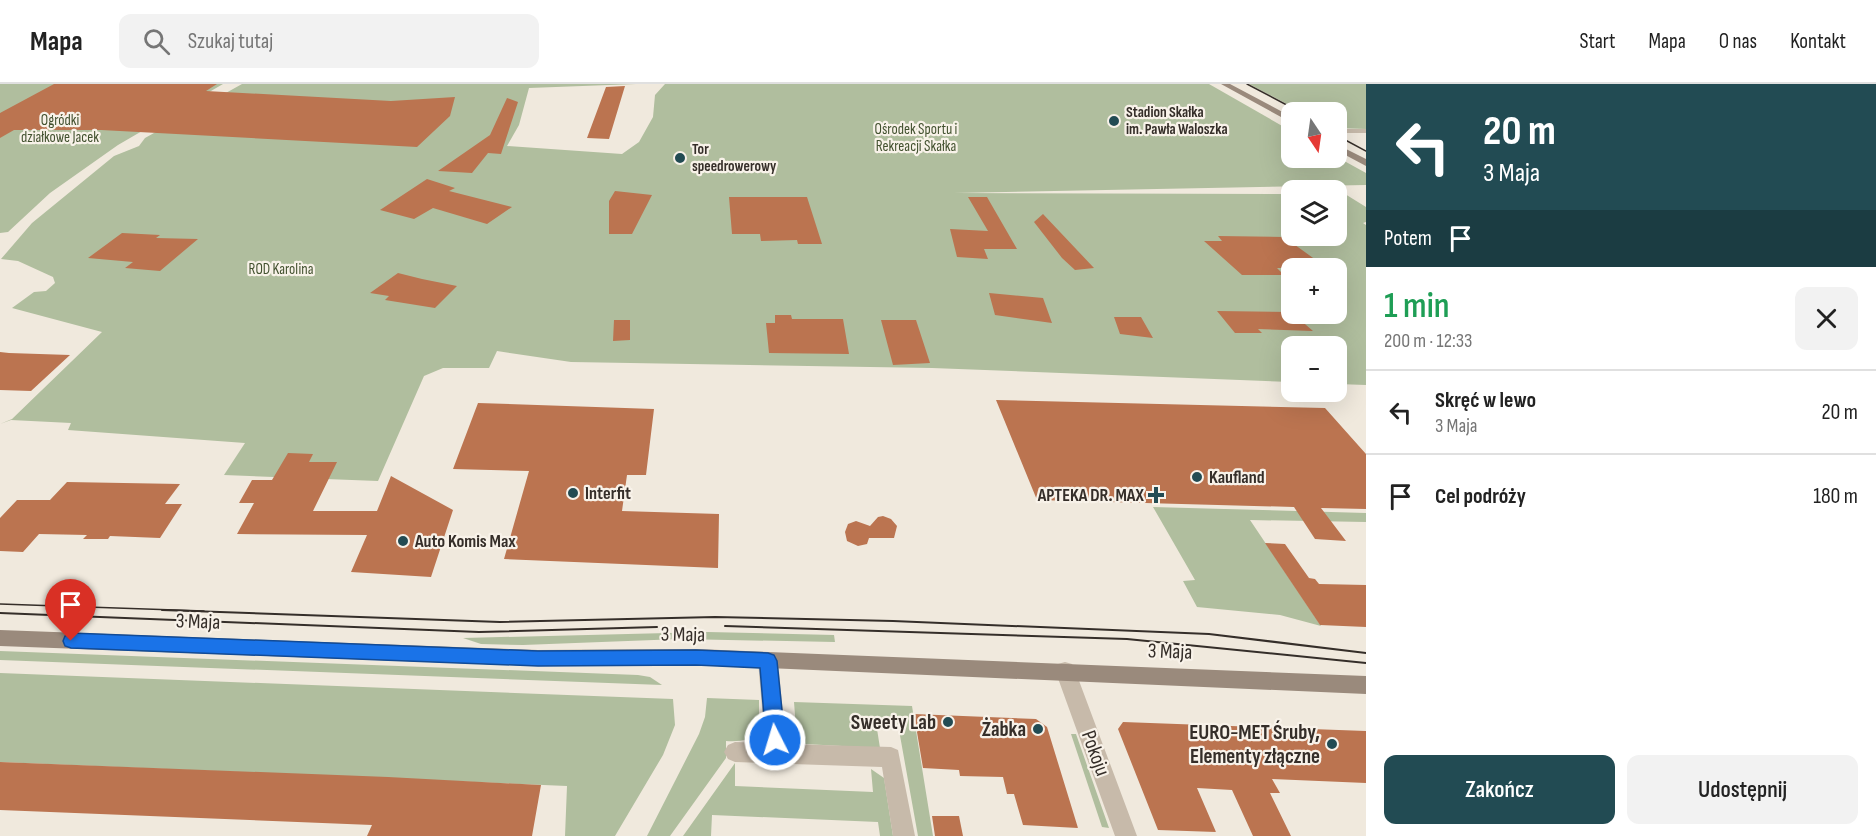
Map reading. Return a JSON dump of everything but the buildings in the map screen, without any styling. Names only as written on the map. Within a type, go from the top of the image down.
[{"type":"street","points":[[1225,84],[1281,115]]},
{"type":"street","points":[[1347,131],[1366,131]]},
{"type":"street","points":[[1347,152],[1366,163]]},
{"type":"street","name":"3 Maja","points":[[0,638],[538,658],[696,657],[1065,670],[1366,685]]},
{"type":"street","points":[[768,661],[776,753]]},
{"type":"street","name":"Pokoju","points":[[1065,670],[1126,836]]},
{"type":"street","points":[[735,752],[891,757],[904,836]]},
{"type":"green space","name":"Ogródki działkowe Jacek","points":[[0,84],[223,84],[118,145],[50,193],[8,232],[0,233]]},
{"type":"green space","name":"ROD Karolina","points":[[242,84],[636,84],[529,88],[519,125],[507,146],[622,154],[639,142],[653,117],[655,95],[665,84],[1209,84],[1281,125],[1281,168],[1347,168],[1347,163],[1366,173],[1366,185],[1347,185],[1347,180],[1281,180],[1281,187],[954,193],[1281,194],[1281,246],[1347,246],[1347,195],[1366,207],[1366,222],[1363,223],[1366,225],[1366,385],[1347,384],[1347,336],[1281,336],[1281,382],[932,368],[571,362],[497,351],[489,368],[443,368],[424,376],[378,481],[224,475],[245,443],[68,430],[71,423],[11,420],[0,424],[12,419],[102,332],[12,308],[34,292],[46,291],[55,283],[53,277],[18,261],[1,259],[32,223],[114,156],[139,146],[145,138]]},
{"type":"green space","points":[[1249,84],[1366,84],[1366,129],[1347,128],[1347,102],[1283,102]]},
{"type":"green space","points":[[1153,507],[1366,513],[1366,522],[1250,520],[1321,626],[1280,615],[1197,607],[1183,581],[1195,580]]},
{"type":"green space","points":[[708,632],[834,635],[835,642],[680,639],[523,645],[481,644],[463,638]]},
{"type":"green space","points":[[0,651],[638,675],[650,677],[662,685],[0,660]]},
{"type":"green space","points":[[0,673],[673,699],[675,725],[663,755],[615,836],[565,836],[567,786],[0,762]]},
{"type":"green space","points":[[707,698],[759,700],[756,732],[746,740],[726,741],[726,758],[670,836],[647,836],[699,734],[705,717]]},
{"type":"green space","points":[[794,702],[912,706],[933,836],[918,836],[899,730],[877,729],[880,748],[804,744],[797,741]]},
{"type":"green space","points":[[1071,734],[1076,734],[1109,828],[1102,827]]},
{"type":"green space","points":[[735,763],[735,786],[873,792],[871,769],[884,778],[893,836],[880,836],[878,822],[712,815],[711,836],[683,836]]},
{"type":"tram line","points":[[1247,84],[1281,102]]},
{"type":"tram line","points":[[1347,141],[1366,151]]},
{"type":"tram line","points":[[0,604],[204,611]]},
{"type":"tram line","points":[[162,610],[500,622],[715,617],[893,621],[1209,634],[1366,653]]},
{"type":"tram line","points":[[0,613],[479,632],[657,627]]},
{"type":"tram line","points":[[725,626],[1127,639],[1366,663]]},
{"type":"place","name":"Stadion Skałka im. Pawła Waloszka","points":[[1114,121]]},
{"type":"place","name":"Tor speedrowerowy","points":[[680,158]]},
{"type":"place","name":"Kaufland","points":[[1197,477]]},
{"type":"place","name":"Interfit","points":[[573,493]]},
{"type":"place","name":"APTEKA DR. MAX","points":[[1156,495]]},
{"type":"place","name":"Auto Komis Max","points":[[403,541]]},
{"type":"place","name":"Sweety Lab","points":[[948,722]]},
{"type":"place","name":"Żabka","points":[[1038,729]]},
{"type":"place","name":"EURO-MET Śruby, Elementy złączne","points":[[1332,744]]},
{"type":"route","points":[[71,641],[538,658],[696,657],[768,661],[775,740]]},
{"type":"park label","name":"Ośrodek Sportu i Rekreacji Skałka","points":[[916,138]]}]
